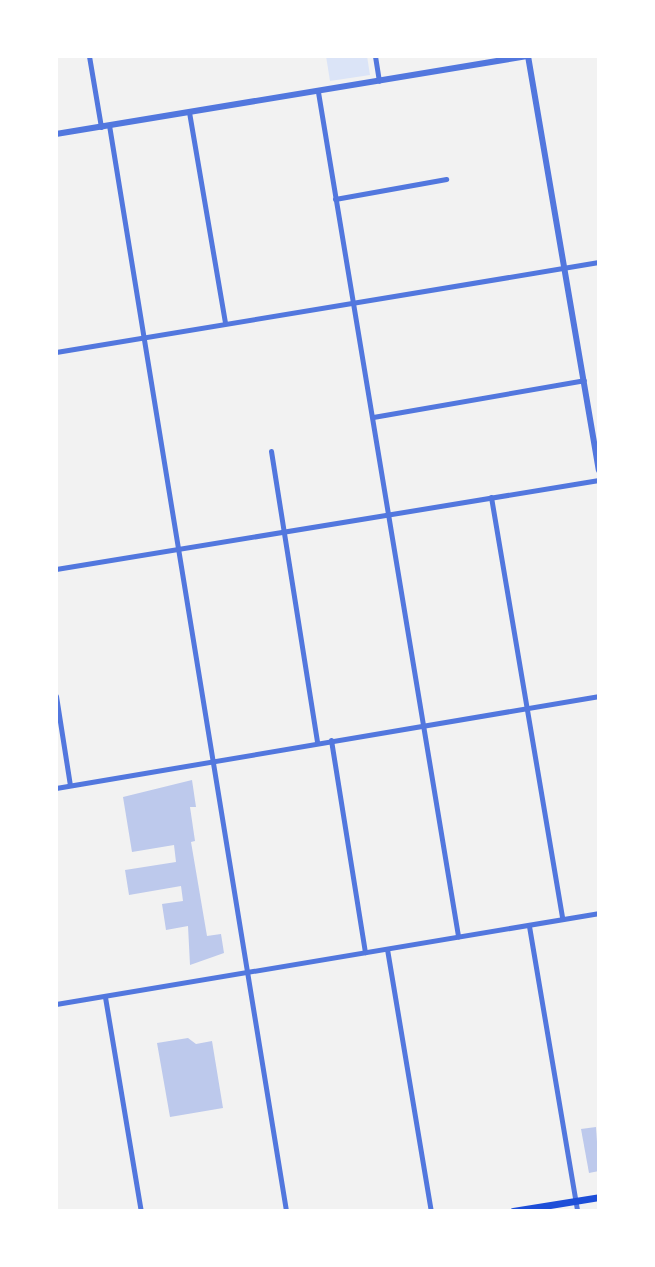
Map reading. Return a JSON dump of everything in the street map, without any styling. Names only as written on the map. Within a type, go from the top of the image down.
[{"type":"main road","points":[[513,1211],[599,1197]]},
{"type":"street","points":[[89,56],[101,127]]},
{"type":"street","points":[[375,56],[379,81]]},
{"type":"street","points":[[56,134],[527,56],[599,470]]},
{"type":"street","points":[[318,92],[458,936]]},
{"type":"street","points":[[189,112],[225,323]]},
{"type":"street","points":[[109,125],[146,337],[286,1211]]},
{"type":"street","points":[[335,199],[446,179]]},
{"type":"street","points":[[56,352],[599,262]]},
{"type":"street","points":[[373,417],[584,380]]},
{"type":"street","points":[[271,451],[317,742]]},
{"type":"street","points":[[56,569],[599,480]]},
{"type":"street","points":[[491,497],[562,919]]},
{"type":"street","points":[[56,696],[70,785]]},
{"type":"street","points":[[56,788],[599,696]]},
{"type":"street","points":[[331,740],[365,952]]},
{"type":"street","points":[[56,1004],[599,913]]},
{"type":"street","points":[[529,926],[577,1211]]},
{"type":"street","points":[[387,949],[431,1211]]},
{"type":"street","points":[[105,997],[141,1211]]},
{"type":"shaded area","points":[[326,56],[367,56],[370,75],[330,81]]},
{"type":"building","points":[[192,780],[196,807],[190,807],[195,841],[191,842],[207,936],[221,934],[224,953],[190,965],[188,926],[166,930],[162,904],[183,901],[181,886],[129,895],[125,870],[176,862],[174,845],[132,852],[123,797]]},
{"type":"building","points":[[188,1038],[196,1044],[212,1041],[223,1108],[170,1117],[157,1043]]},
{"type":"building","points":[[596,1127],[599,1171],[589,1173],[581,1129]]}]
